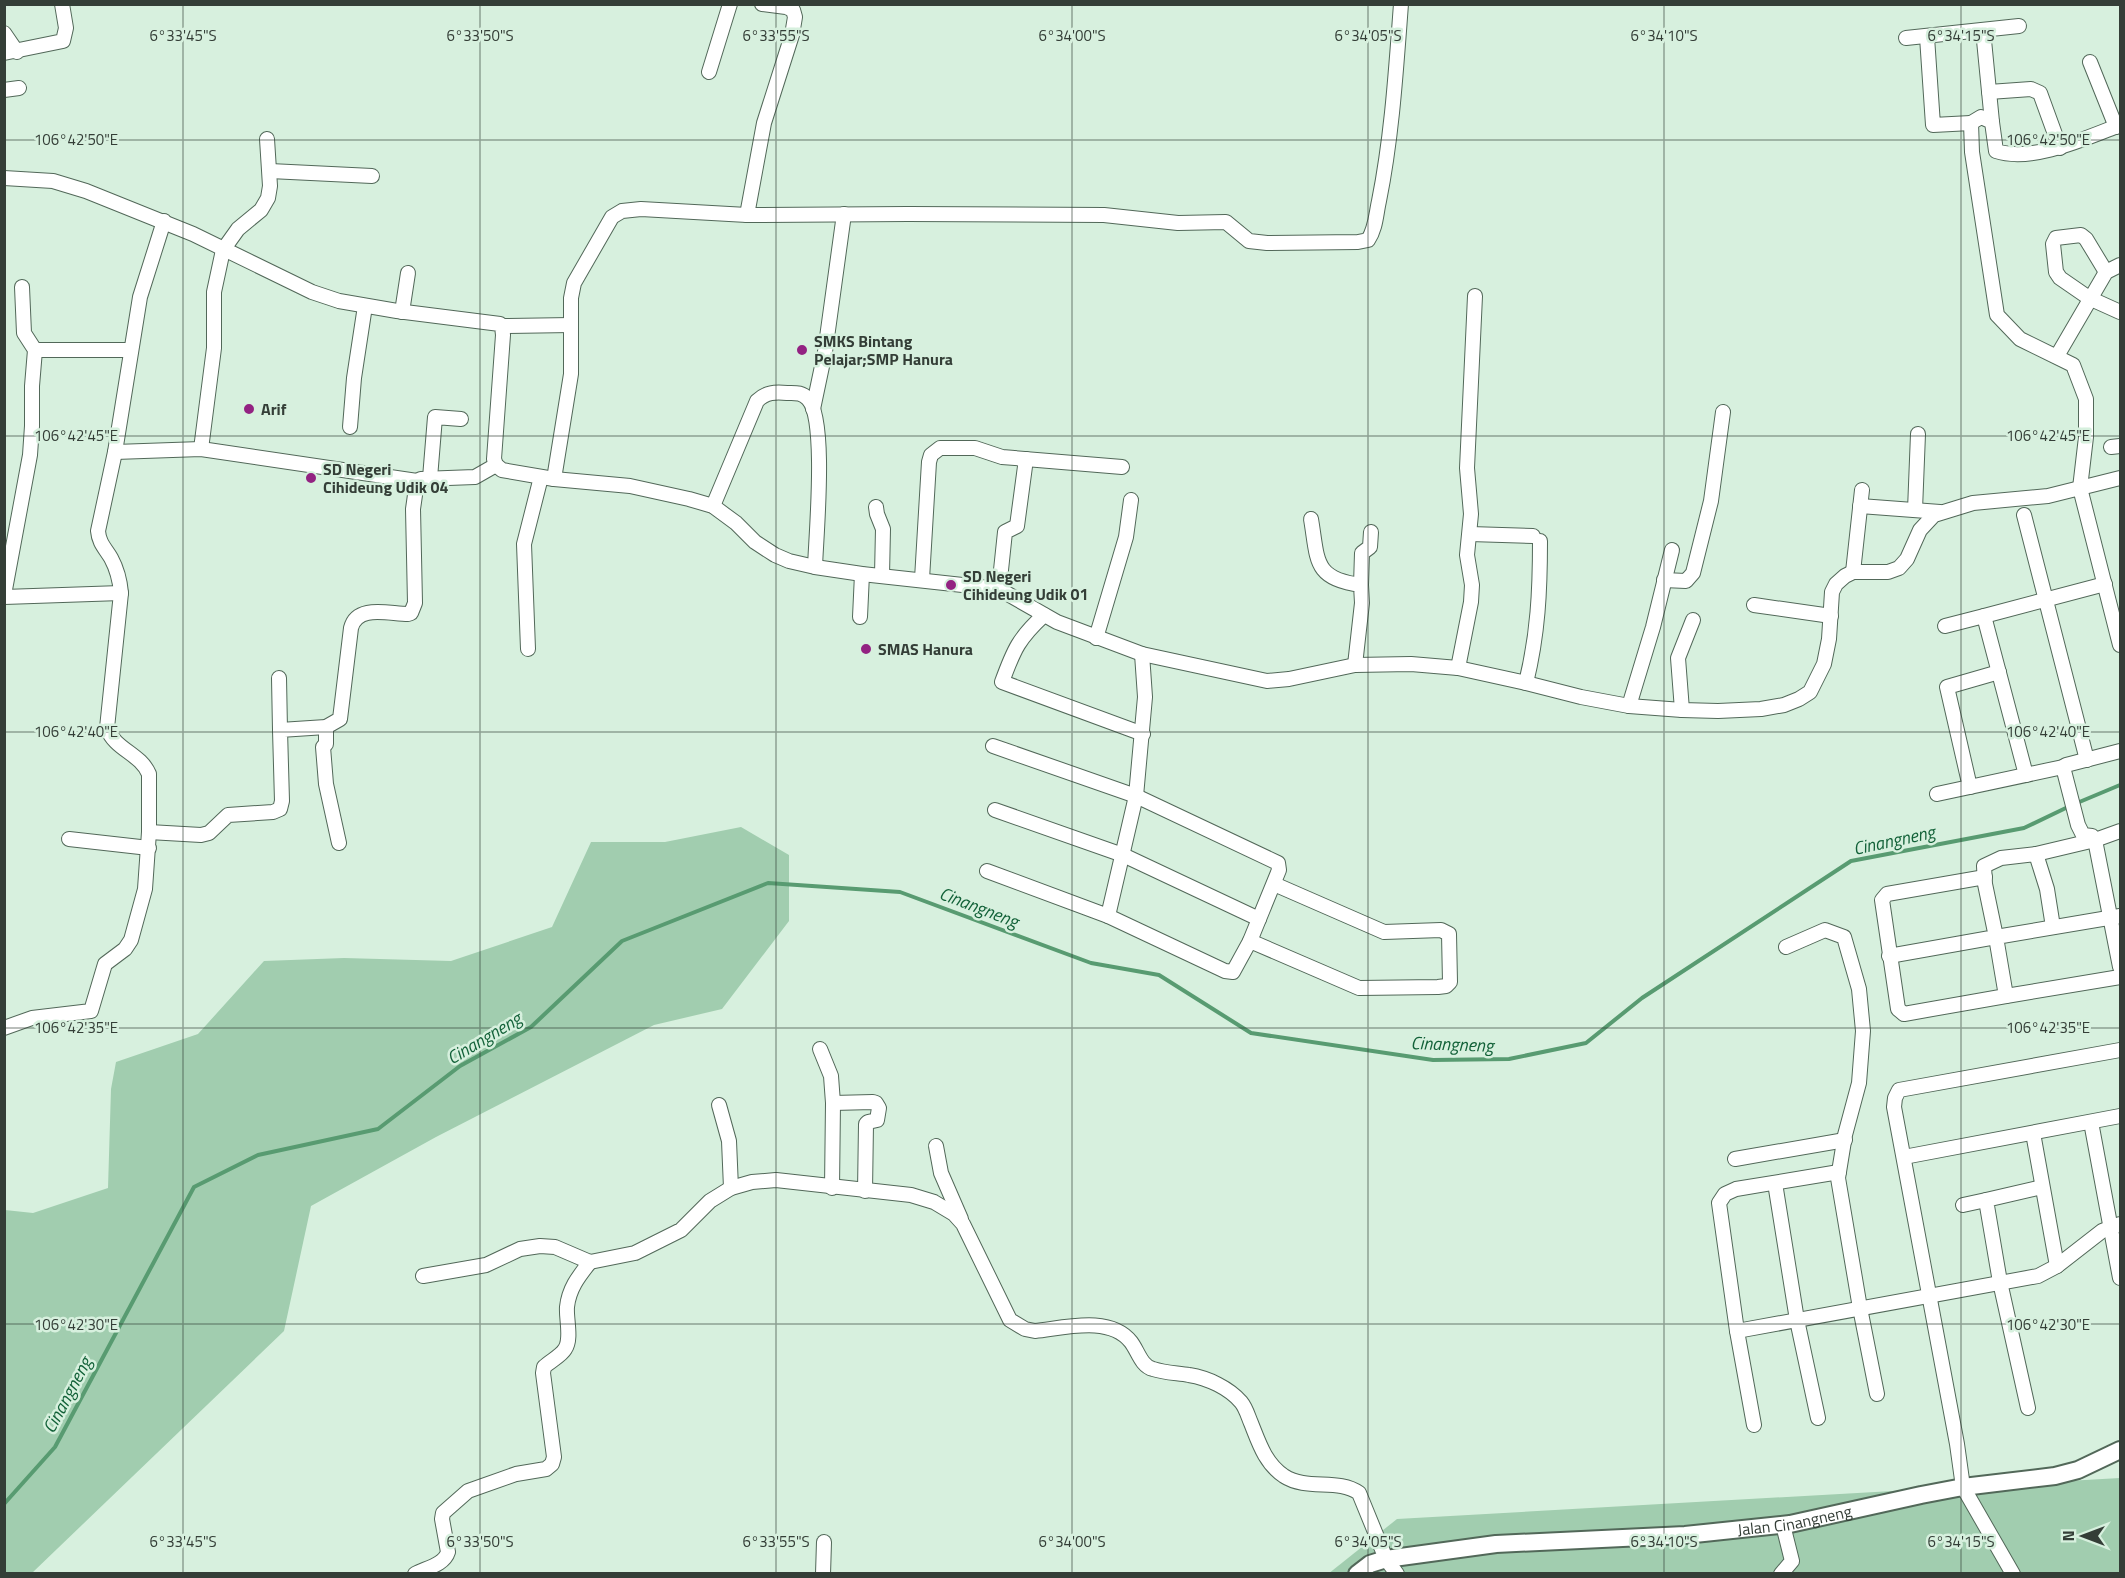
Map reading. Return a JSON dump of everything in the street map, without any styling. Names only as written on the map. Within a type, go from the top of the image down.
[{"type":"street","points":[[4,33],[11,53],[63,41],[66,28],[62,4]]},
{"type":"street","points":[[709,72],[730,4]]},
{"type":"street","points":[[747,215],[764,123],[792,35],[795,17],[793,10],[786,7],[762,4]]},
{"type":"street","points":[[528,650],[524,544],[547,478],[571,374],[574,284],[612,217],[617,213],[641,209],[747,215],[1104,215],[1178,222],[1226,222],[1250,241],[1267,243],[1368,240],[1374,231],[1384,176],[1401,4]]},
{"type":"street","points":[[1906,38],[2019,26]]},
{"type":"street","points":[[1983,30],[1996,151],[2008,155],[2060,148],[2118,126],[2090,62]]},
{"type":"street","points":[[1927,37],[1933,125],[1971,123],[1981,117],[1992,122]]},
{"type":"street","points":[[4,90],[19,88]]},
{"type":"street","points":[[1989,92],[2031,88],[2040,93],[2060,148]]},
{"type":"street","points":[[1971,123],[1972,152],[1997,315],[2020,339],[2073,365],[2086,399],[2086,437],[2080,488],[2119,630],[2121,645]]},
{"type":"street","points":[[201,449],[214,348],[214,292],[224,250],[238,229],[261,210],[268,198],[270,171],[267,139]]},
{"type":"street","points":[[270,171],[372,176]]},
{"type":"street","points":[[4,178],[54,181],[86,190],[164,221],[312,292],[339,301],[502,326],[571,325]]},
{"type":"street","points":[[813,409],[825,352],[844,214]]},
{"type":"street","points":[[4,1028],[32,1018],[91,1011],[105,964],[125,949],[131,940],[145,889],[149,848],[149,774],[138,758],[115,743],[107,728],[121,593],[117,572],[100,543],[98,531],[115,452],[140,297],[164,221]]},
{"type":"street","points":[[2106,272],[2086,239],[2081,235],[2056,238],[2053,244],[2056,272],[2060,278],[2090,298],[2121,312]]},
{"type":"street","points":[[2057,356],[2106,272],[2121,265]]},
{"type":"street","points":[[402,312],[408,273]]},
{"type":"street","points":[[22,287],[24,333],[35,350],[30,454],[4,596],[121,593]]},
{"type":"street","points":[[1458,668],[1471,602],[1472,585],[1467,555],[1472,514],[1467,468],[1475,296]]},
{"type":"street","points":[[350,427],[354,378],[365,306]]},
{"type":"street","points":[[502,326],[494,459],[496,465],[502,470],[547,478],[630,486],[664,492],[713,506],[736,523],[755,542],[789,561],[862,574],[999,589],[1057,622],[1142,654],[1267,681],[1289,679],[1355,665],[1411,664],[1458,668],[1629,706],[1682,710],[1761,709],[1784,705],[1810,692],[1824,664],[1833,588],[1839,580],[1853,572],[1888,572],[1899,568],[1907,559],[1920,530],[1934,515],[1973,503],[2036,498],[2121,478]]},
{"type":"street","points":[[35,350],[131,350]]},
{"type":"street","points":[[713,506],[757,401],[768,393],[801,393],[809,400],[813,409],[819,454],[815,567]]},
{"type":"street","points":[[1664,579],[1686,581],[1694,573],[1711,501],[1723,412]]},
{"type":"street","points":[[280,730],[326,727],[340,719],[351,628],[356,617],[364,612],[408,615],[413,609],[415,603],[413,509],[424,480],[435,417],[461,419]]},
{"type":"street","points":[[1916,510],[1918,434]]},
{"type":"street","points":[[922,579],[931,455],[940,448],[975,448],[1002,457],[1122,467]]},
{"type":"street","points":[[115,452],[201,449],[424,480],[475,477],[496,465]]},
{"type":"street","points":[[999,589],[1005,532],[1017,526],[1026,459]]},
{"type":"street","points":[[1853,572],[1862,490]]},
{"type":"street","points":[[1096,638],[1126,537],[1131,500]]},
{"type":"street","points":[[1860,506],[1940,512]]},
{"type":"street","points":[[876,507],[884,529],[882,575]]},
{"type":"street","points":[[2024,515],[2087,759]]},
{"type":"street","points":[[1311,519],[1318,561],[1323,571],[1338,580],[1361,585]]},
{"type":"street","points":[[1355,665],[1362,603],[1362,553],[1370,547],[1371,532]]},
{"type":"street","points":[[1470,534],[1536,538],[1539,610],[1535,645],[1526,683]]},
{"type":"street","points":[[1629,706],[1653,627],[1672,550]]},
{"type":"street","points":[[860,617],[862,574]]},
{"type":"street","points":[[1945,626],[2105,584]]},
{"type":"street","points":[[1754,605],[1831,616]]},
{"type":"street","points":[[1044,615],[1024,634],[1011,656],[1002,682],[1143,734]]},
{"type":"street","points":[[1984,616],[2026,775]]},
{"type":"street","points":[[1682,710],[1678,658],[1693,620]]},
{"type":"street","points":[[1108,916],[1136,796],[1145,698],[1142,654]]},
{"type":"street","points":[[1970,787],[1947,687],[2000,672]]},
{"type":"street","points":[[149,832],[201,835],[209,833],[228,815],[273,812],[280,809],[282,801],[279,678]]},
{"type":"street","points":[[326,727],[324,747],[326,784],[339,843]]},
{"type":"street","points":[[987,871],[1108,916],[1225,971],[1233,972],[1250,940],[1279,870],[1278,863],[1271,858],[1136,796],[993,747]]},
{"type":"street","points":[[1936,795],[2063,767],[2121,751]]},
{"type":"street","points":[[2063,767],[2078,825],[2083,835],[2092,836],[2095,840],[2116,917],[2121,967]]},
{"type":"street","points":[[995,810],[1123,855],[1259,919]]},
{"type":"street","points":[[2007,996],[1984,877],[1984,866],[2001,858],[2036,854],[2095,840],[2121,831]]},
{"type":"street","points":[[69,839],[149,848]]},
{"type":"street","points":[[2036,854],[2047,889],[2053,927]]},
{"type":"street","points":[[1984,877],[1887,894],[1882,900],[1898,1009],[1904,1014],[2121,977]]},
{"type":"street","points":[[1250,940],[1359,988],[1438,987],[1446,986],[1450,982],[1449,934],[1441,930],[1384,932],[1274,884]]},
{"type":"street","points":[[1889,956],[2116,917]]},
{"type":"street","points":[[1786,947],[1825,930],[1844,937],[1859,989],[1863,1031],[1859,1083],[1838,1178],[1877,1394]]},
{"type":"street","points":[[820,1049],[831,1076],[832,1188]]},
{"type":"street","points":[[2013,1574],[1963,1487],[1894,1107],[1895,1098],[1899,1090],[2121,1050]]},
{"type":"street","points":[[833,1103],[873,1102],[879,1108],[877,1120],[866,1124],[865,1191]]},
{"type":"street","points":[[719,1105],[729,1141],[731,1188]]},
{"type":"street","points":[[1904,1157],[2121,1116]]},
{"type":"street","points":[[2091,1122],[2116,1226],[2120,1278]]},
{"type":"street","points":[[2033,1132],[2057,1266]]},
{"type":"street","points":[[1736,1159],[1845,1140]]},
{"type":"street","points":[[936,1146],[941,1173],[1010,1320],[1025,1329],[1035,1331],[1088,1326],[1108,1328],[1128,1339],[1145,1365],[1151,1369],[1192,1375],[1225,1387],[1245,1406],[1262,1452],[1272,1466],[1286,1477],[1305,1484],[1353,1489],[1359,1493],[1386,1559],[1397,1574]]},
{"type":"street","points":[[1754,1425],[1737,1331],[1719,1203],[1725,1194],[1736,1189],[1839,1172]]},
{"type":"street","points":[[415,1574],[440,1563],[446,1557],[448,1552],[443,1513],[468,1491],[516,1474],[546,1469],[552,1464],[554,1457],[544,1367],[567,1346],[567,1307],[570,1293],[576,1279],[590,1262],[635,1253],[662,1241],[681,1230],[710,1201],[731,1188],[752,1182],[776,1180],[911,1195],[934,1202],[954,1214],[963,1224]]},
{"type":"street","points":[[1775,1183],[1797,1320],[1818,1418]]},
{"type":"street","points":[[1963,1205],[2042,1187]]},
{"type":"street","points":[[1986,1200],[2000,1282],[2028,1408]]},
{"type":"street","points":[[1737,1331],[2038,1276],[2057,1266],[2102,1232],[2116,1226]]},
{"type":"street","points":[[423,1276],[486,1265],[520,1249],[540,1246],[555,1247],[575,1253],[590,1262]]},
{"type":"street","name":"Jalan Cinangneng","points":[[1357,1574],[1370,1564],[1386,1559],[1496,1544],[1685,1534],[1783,1525],[1963,1487],[2055,1476],[2078,1470],[2121,1450]]},
{"type":"street","points":[[1782,1574],[1792,1561],[1783,1525]]},
{"type":"street","points":[[823,1574],[824,1542]]},
{"type":"green space","points":[[741,827],[789,855],[789,921],[722,1009],[654,1025],[436,1137],[311,1206],[284,1331],[32,1573],[5,1573],[5,1210],[33,1213],[108,1188],[111,1089],[116,1062],[198,1034],[264,961],[344,958],[451,961],[552,927],[591,842],[665,842]]},
{"type":"green space","points":[[2120,1478],[2120,1573],[1328,1574],[1397,1519]]},
{"type":"waterway","name":"Cinangneng","points":[[2077,803],[2120,785]]},
{"type":"waterway","name":"Cinangneng","points":[[4,1504],[55,1447],[194,1187],[258,1155],[378,1129],[460,1066],[531,1027],[622,941],[768,883],[900,892],[1091,963],[1159,975],[1251,1033],[1433,1060],[1509,1059],[1586,1043],[1642,998],[1851,861],[2024,828],[2070,806]]},
{"type":"place","name":"SMKS Bintang Pelajar;SMP Hanura","points":[[802,350]]},
{"type":"place","name":"Arif","points":[[249,409]]},
{"type":"place","name":"SD Negeri Cihideung Udik 04","points":[[311,478]]},
{"type":"place","name":"SD Negeri Cihideung Udik 01","points":[[951,585]]},
{"type":"place","name":"SMAS Hanura","points":[[866,649]]}]
